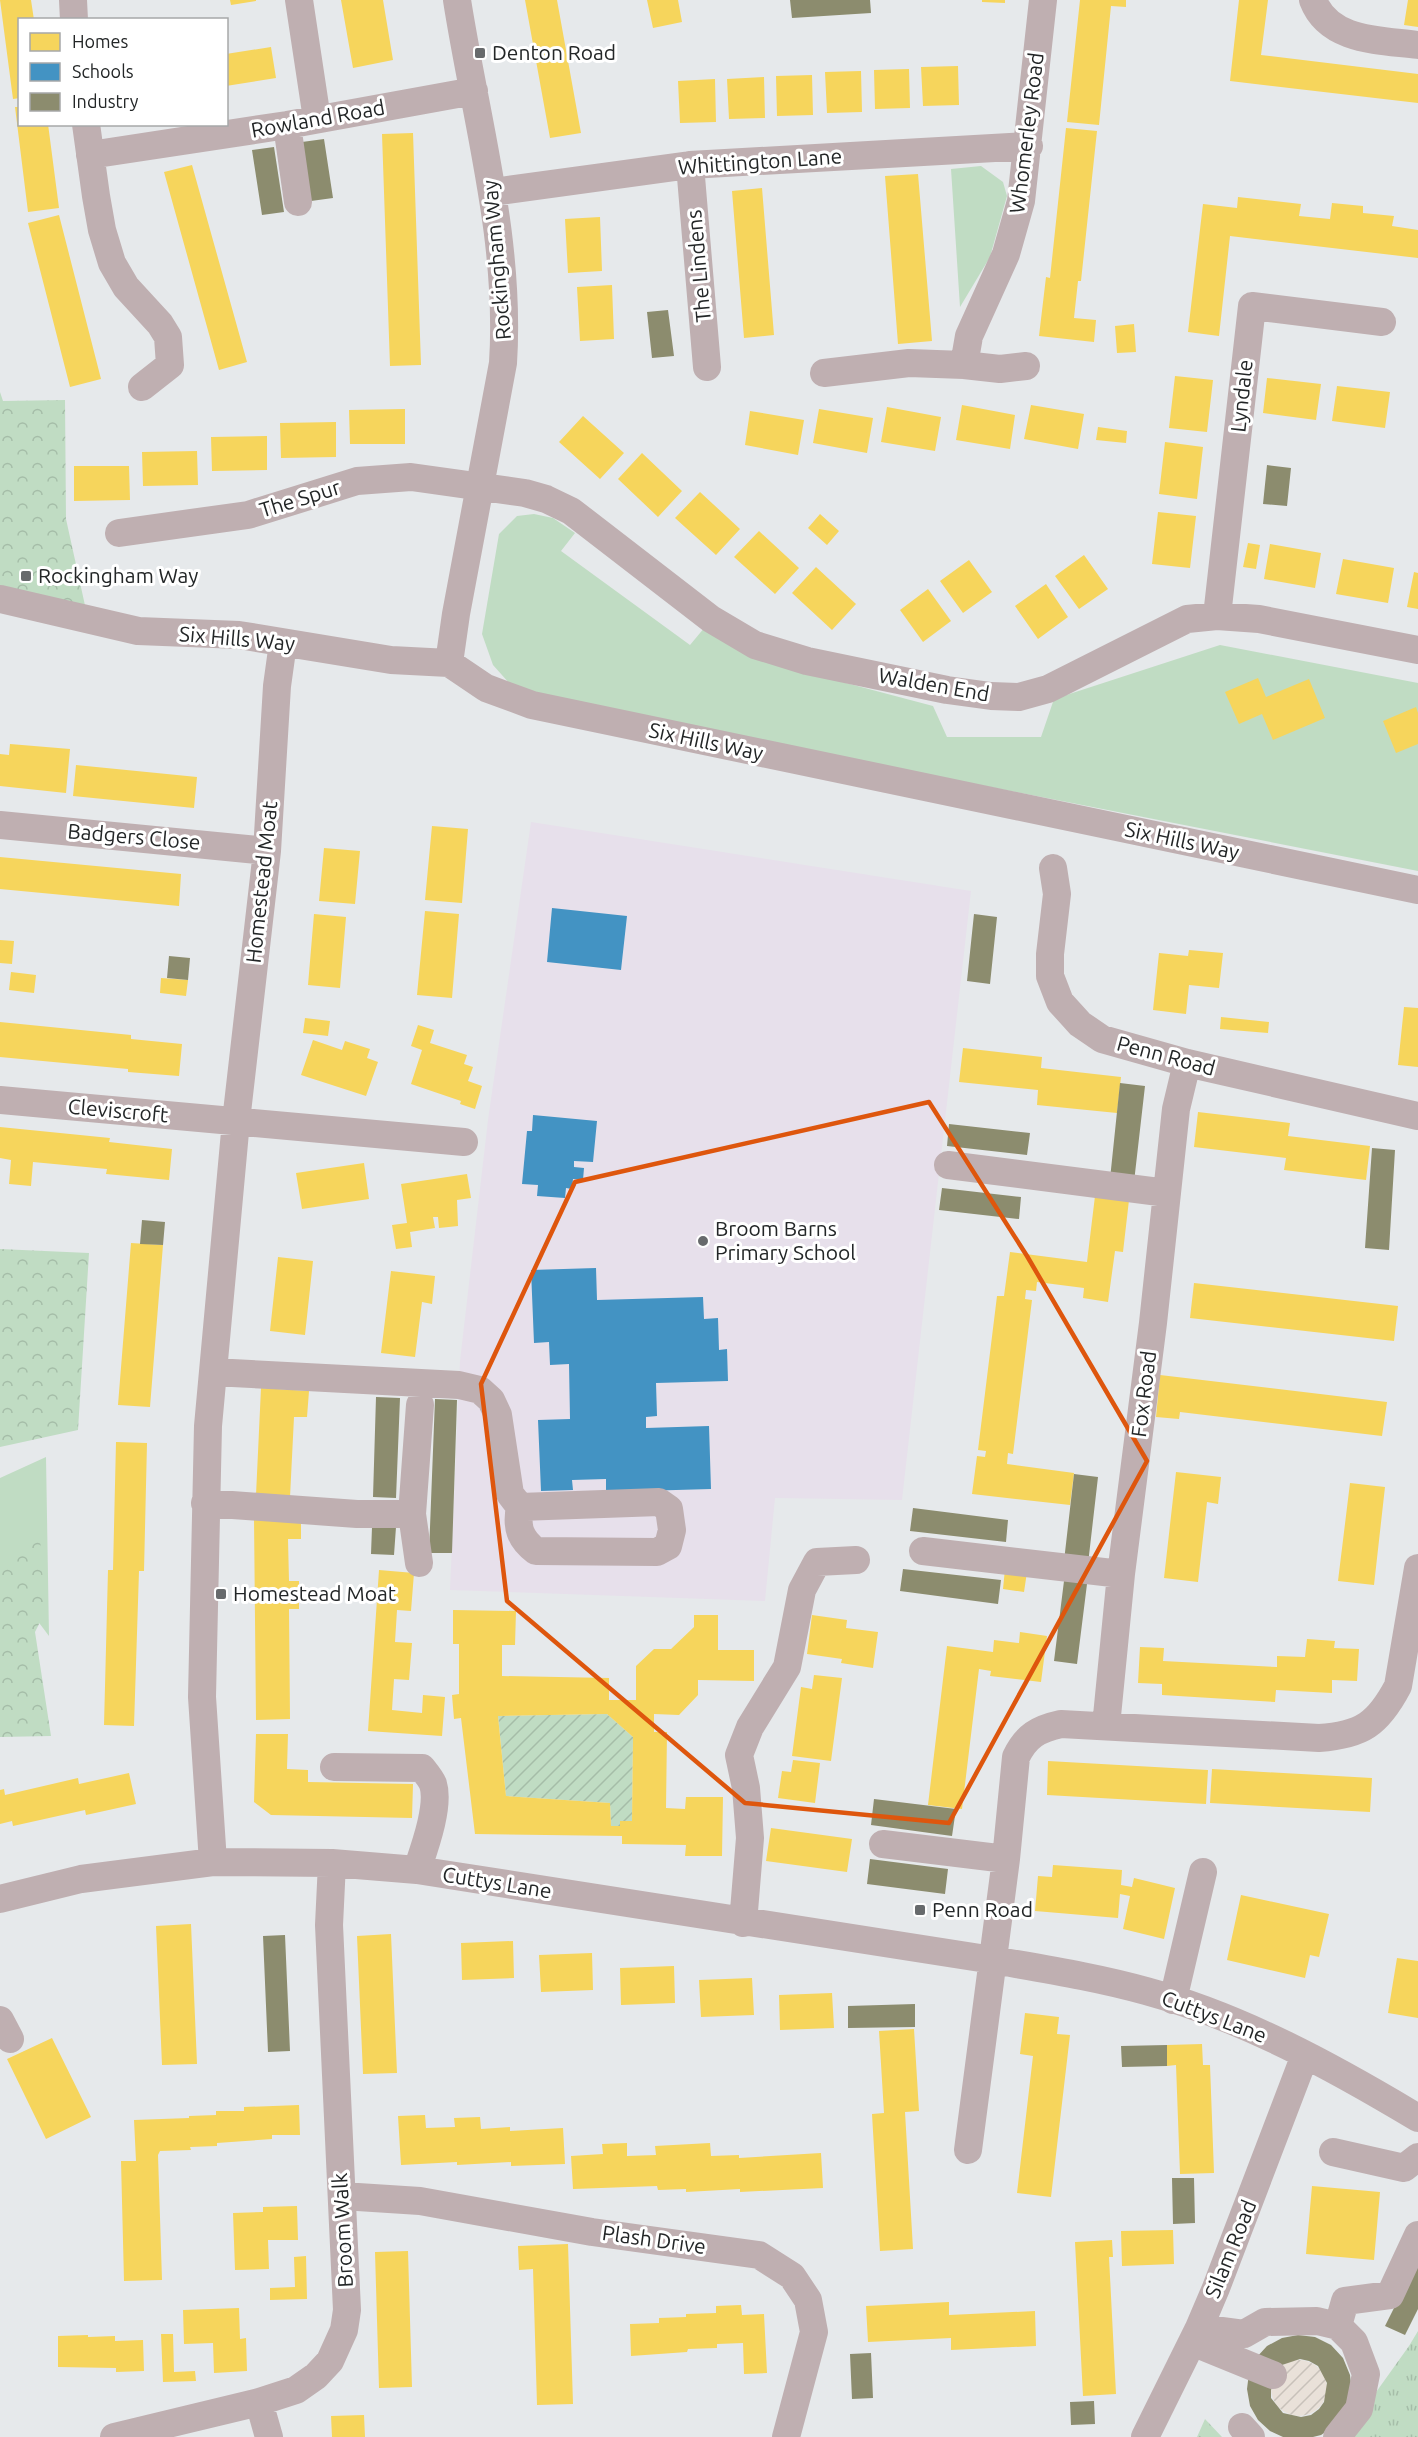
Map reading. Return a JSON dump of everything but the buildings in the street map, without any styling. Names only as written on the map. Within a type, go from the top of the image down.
[{"type":"street","points":[[73,0],[74,18]]},
{"type":"street","points":[[299,0],[317,119]]},
{"type":"street","name":"Rockingham Way","points":[[449,663],[503,363],[506,321],[493,192],[457,0]]},
{"type":"street","name":"Whomerley Road","points":[[964,365],[969,336],[991,290],[1009,243],[1021,201],[1029,146],[1043,0]]},
{"type":"street","points":[[1313,0],[1321,16],[1342,32],[1358,37],[1418,45]]},
{"type":"street","name":"Rowland Road","points":[[90,155],[287,125],[474,91]]},
{"type":"street","points":[[287,125],[298,202]]},
{"type":"street","points":[[86,126],[102,230],[112,263],[126,287],[160,324],[168,337],[170,365],[142,387]]},
{"type":"street","name":"Whittington Lane","points":[[493,192],[690,165],[1029,146]]},
{"type":"street","name":"The Lindens","points":[[690,165],[707,367]]},
{"type":"street","name":"Lyndale","points":[[1217,616],[1252,306],[1382,322]]},
{"type":"street","points":[[824,373],[909,363],[1000,369],[1026,366]]},
{"type":"street","name":"The Spur","points":[[119,533],[248,515],[357,481],[411,477],[482,487]]},
{"type":"street","name":"Walden End","points":[[482,487],[525,493],[546,499],[571,511],[711,619],[755,645],[807,661],[947,690],[1019,697],[1048,689],[1187,619],[1217,616],[1259,619],[1418,650]]},
{"type":"street","name":"Six Hills Way","points":[[0,599],[138,631],[239,635],[391,660],[449,663],[486,688],[532,705],[1418,890]]},
{"type":"street","name":"Homestead Moat","points":[[213,1862],[202,1697],[206,1503],[213,1372],[236,1120],[267,850],[277,686],[283,643]]},
{"type":"street","name":"Badgers Close","points":[[0,825],[267,850]]},
{"type":"street","name":"Penn Road","points":[[1053,868],[1057,894],[1050,954],[1050,976],[1060,1002],[1080,1024],[1102,1039],[1187,1063],[1418,1116]]},
{"type":"street","name":"Fox Road","points":[[1106,1726],[1121,1574],[1176,1109],[1187,1063]]},
{"type":"street","name":"Cleviscroft","points":[[0,1100],[236,1120]]},
{"type":"street","points":[[236,1120],[464,1142]]},
{"type":"street","points":[[948,1165],[1167,1193]]},
{"type":"street","points":[[213,1372],[459,1385],[480,1389],[491,1400],[498,1415],[510,1494],[520,1508],[517,1521],[524,1542],[536,1551],[657,1552],[668,1546],[672,1530],[669,1509],[659,1502],[520,1508]]},
{"type":"street","points":[[419,1563],[412,1514],[420,1405]]},
{"type":"street","points":[[206,1503],[357,1514],[412,1514]]},
{"type":"street","points":[[923,1551],[1121,1574]]},
{"type":"street","points":[[743,1923],[750,1838],[746,1788],[739,1755],[750,1727],[787,1667],[802,1590],[817,1563],[856,1560]]},
{"type":"street","points":[[968,2150],[1006,1859],[1016,1757],[1022,1745],[1031,1734],[1061,1724],[1319,1738],[1354,1734],[1378,1716],[1398,1686],[1418,1568]]},
{"type":"street","points":[[334,1767],[422,1768],[433,1784],[435,1798],[427,1839],[417,1870]]},
{"type":"street","points":[[883,1844],[1006,1859]]},
{"type":"street","name":"Cuttys Lane","points":[[0,1899],[81,1879],[125,1871],[213,1862],[332,1863],[417,1870],[1067,1973],[1173,2000],[1238,2024],[1305,2055],[1418,2118]]},
{"type":"street","name":"Broom Walk","points":[[114,2437],[259,2402],[296,2390],[316,2376],[330,2361],[344,2330],[346,2310],[342,2196],[329,1925],[332,1863]]},
{"type":"street","points":[[1173,2000],[1203,1872]]},
{"type":"street","name":"Silam Road","points":[[1145,2437],[1195,2335],[1258,2183],[1305,2055]]},
{"type":"street","points":[[1333,2152],[1404,2168],[1418,2157]]},
{"type":"street","name":"Plash Drive","points":[[342,2196],[420,2201],[592,2232],[759,2255],[792,2276],[808,2300],[814,2332],[786,2437]]},
{"type":"street","points":[[1338,2326],[1345,2301],[1390,2295],[1418,2235]]},
{"type":"street","points":[[1195,2335],[1244,2334],[1265,2322],[1317,2321],[1338,2326],[1354,2342],[1366,2374],[1359,2409],[1337,2437]]},
{"type":"street","points":[[1195,2335],[1273,2375]]},
{"type":"street","points":[[259,2402],[269,2437]]},
{"type":"highlighted area","points":[[929,1102],[1027,1256],[1147,1461],[949,1823],[745,1803],[507,1601],[481,1384],[575,1182]]},
{"type":"shaded area","name":"Broom Barns Primary School","points":[[531,822],[971,891],[902,1500],[775,1498],[765,1601],[450,1590],[460,1361],[488,1120]]},
{"type":"shaded area","points":[[1293,2360],[1305,2360],[1315,2364],[1323,2372],[1327,2388],[1323,2404],[1315,2412],[1305,2416],[1293,2416],[1283,2412],[1275,2404],[1271,2394],[1271,2382],[1275,2372],[1283,2364]]},
{"type":"green space","points":[[981,166],[1003,182],[1007,196],[990,257],[960,307],[951,169]]},
{"type":"green space","points":[[0,392],[3,401],[65,400],[66,519],[86,610],[0,589]]},
{"type":"green space","points":[[534,514],[553,518],[575,533],[561,551],[690,645],[705,627],[752,658],[933,706],[947,737],[1041,737],[1054,699],[1220,645],[1418,683],[1418,871],[537,698],[510,684],[493,665],[482,634],[499,534],[517,516]]},
{"type":"green space","points":[[0,1249],[89,1253],[78,1430],[0,1447]]},
{"type":"green space","points":[[46,1457],[49,1636],[0,1571],[0,1478]]},
{"type":"green space","points":[[40,1537],[45,1612],[35,1632],[51,1736],[0,1737],[0,1569]]},
{"type":"green space","points":[[607,1714],[633,1737],[632,1821],[620,1821],[620,1826],[611,1826],[610,1803],[506,1796],[498,1716]]},
{"type":"green space","points":[[1418,2331],[1418,2437],[1344,2437],[1409,2346]]},
{"type":"green space","points":[[1205,2419],[1222,2437],[1197,2437]]},
{"type":"place","name":"Denton Road","points":[[480,53]]},
{"type":"place","name":"Rockingham Way","points":[[26,576]]},
{"type":"place","name":"Broom Barns Primary School","points":[[703,1241]]},
{"type":"place","name":"Homestead Moat","points":[[221,1594]]},
{"type":"place","name":"Penn Road","points":[[920,1910]]}]
